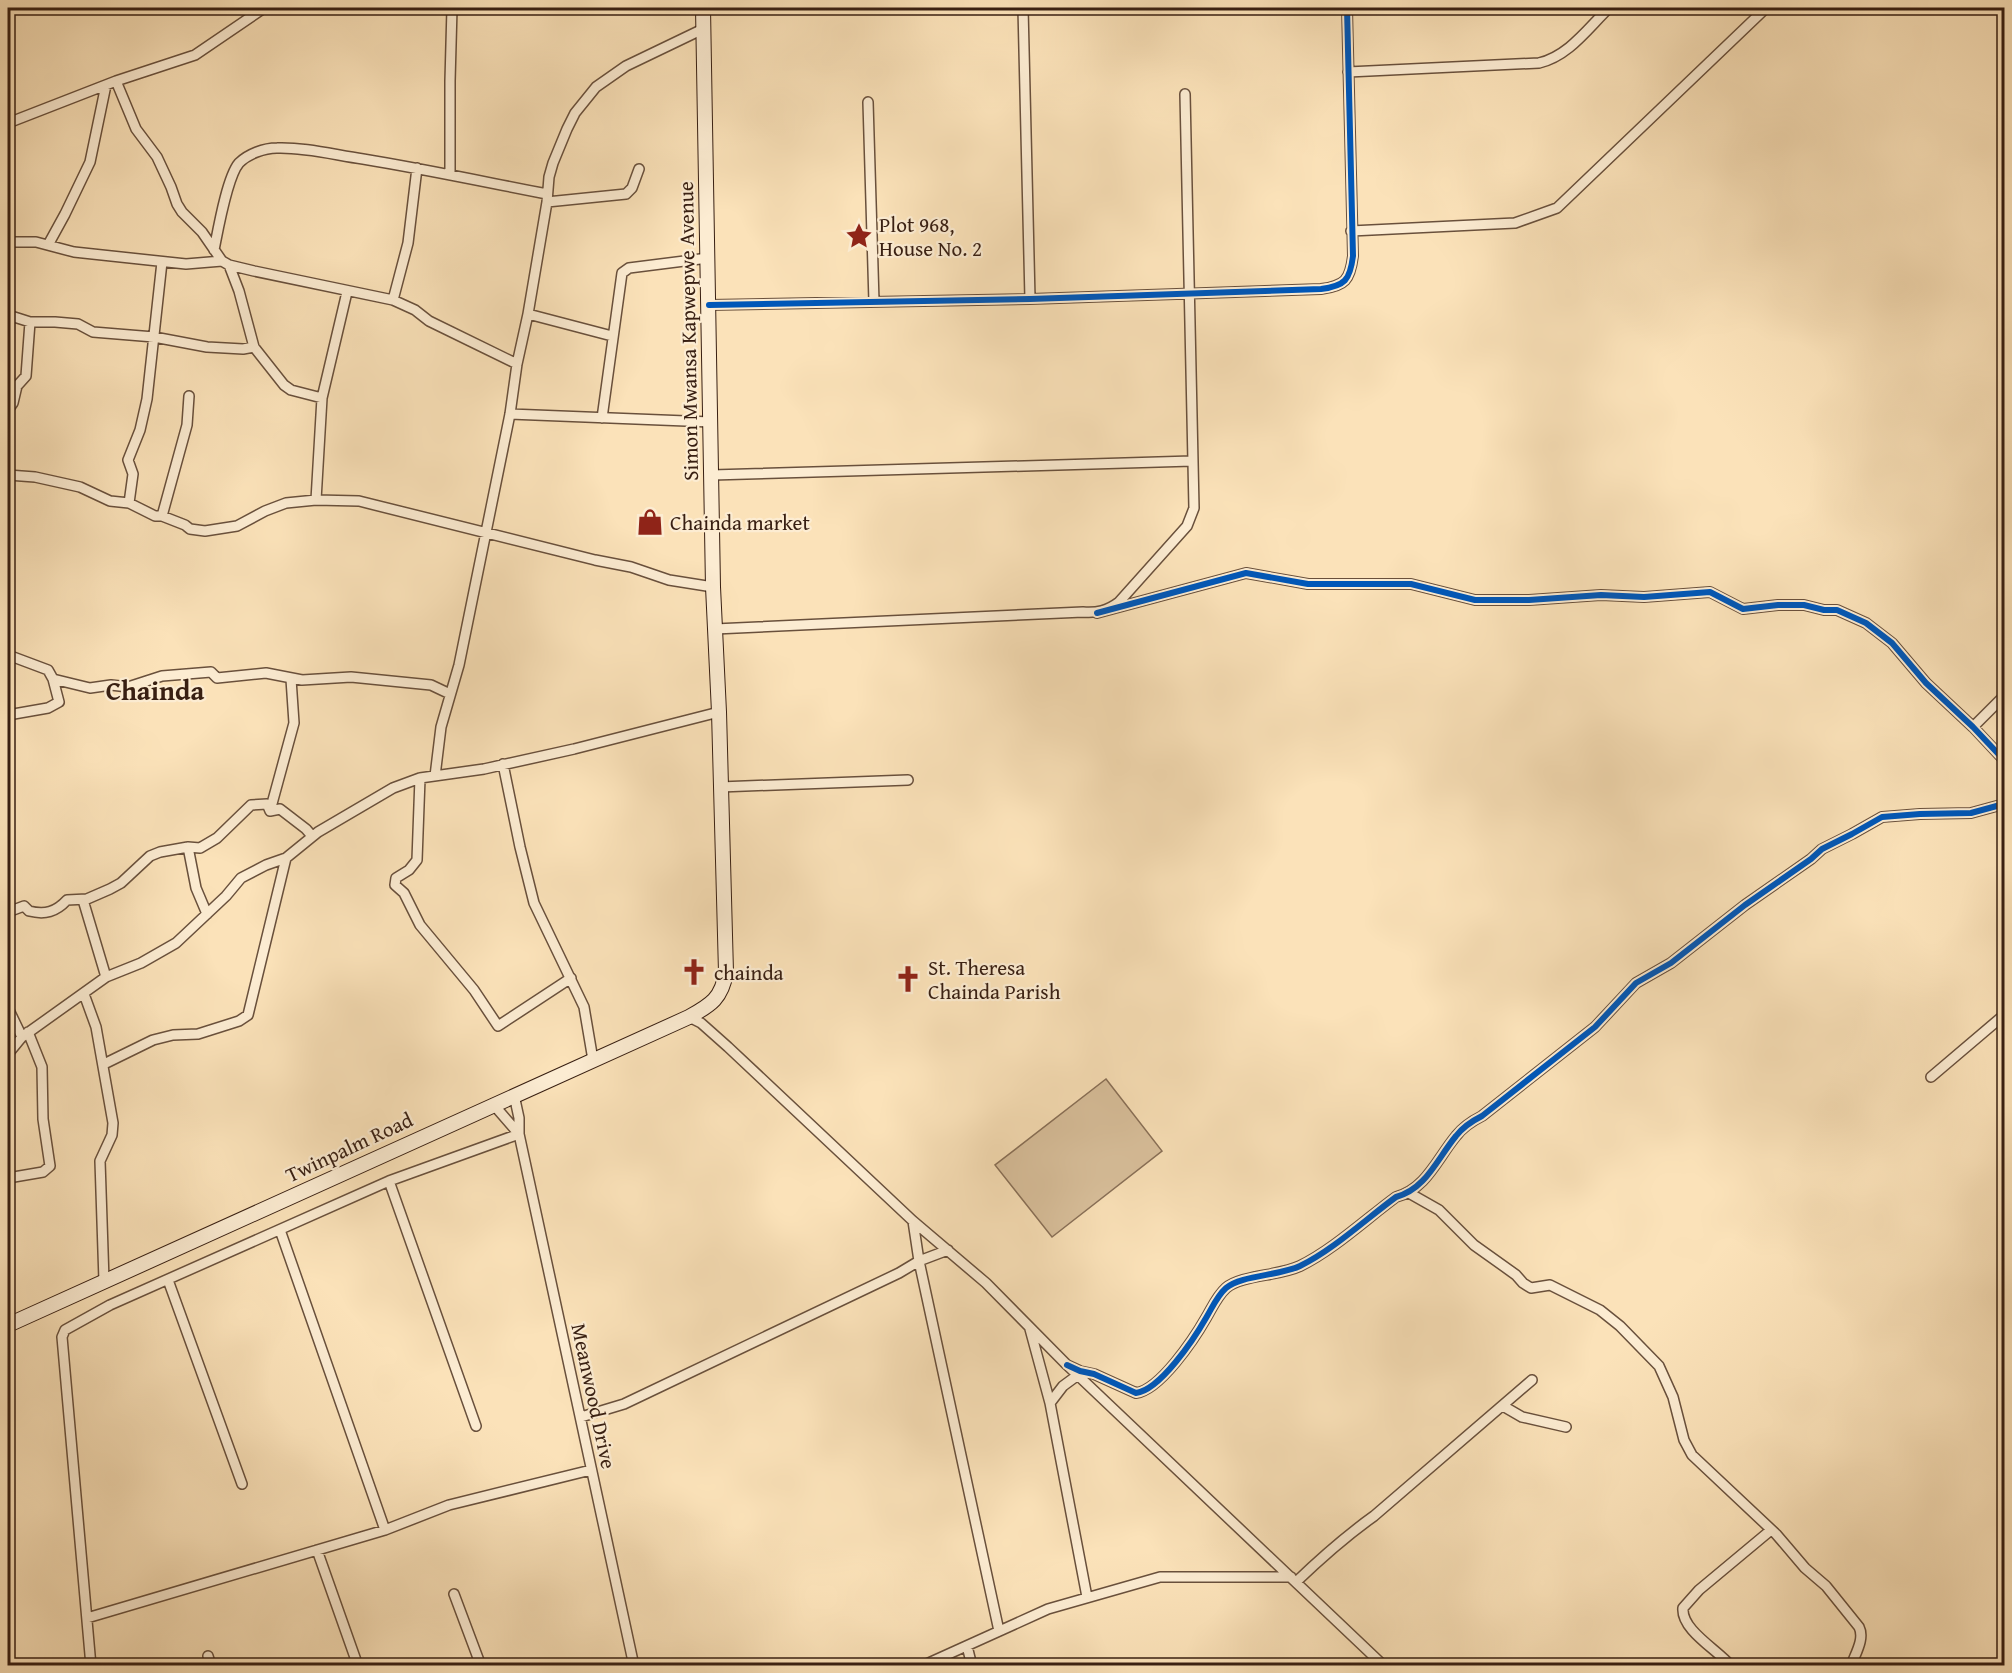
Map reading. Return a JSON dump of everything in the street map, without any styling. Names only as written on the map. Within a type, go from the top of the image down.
[{"type":"main road","name":"Simon Mwansa Kapwepwe Avenue","points":[[703,8],[713,587],[726,972],[719,996],[707,1007]]},
{"type":"main road","name":"Twinpalm Road","points":[[8,1325],[707,1007]]},
{"type":"street","points":[[8,123],[116,81],[195,55],[264,8]]},
{"type":"street","points":[[450,175],[452,8]]},
{"type":"street","points":[[1023,8],[1030,299]]},
{"type":"street","points":[[709,304],[1030,299],[1332,288],[1342,284],[1348,277],[1353,256],[1347,8]]},
{"type":"street","points":[[1348,72],[1539,63],[1552,60],[1564,53],[1609,8]]},
{"type":"street","points":[[1352,231],[1508,223],[1557,208],[1766,8]]},
{"type":"street","points":[[435,776],[441,728],[459,665],[510,414],[549,177],[567,129],[584,101],[596,87],[626,66],[704,29]]},
{"type":"street","points":[[116,81],[136,129],[157,157],[177,204],[226,263],[239,291],[254,347],[284,385],[291,390],[322,398]]},
{"type":"street","points":[[48,245],[90,162],[105,85]]},
{"type":"street","points":[[1097,613],[1119,602],[1187,526],[1194,508],[1185,94]]},
{"type":"street","points":[[868,102],[874,302]]},
{"type":"street","points":[[214,250],[236,168],[248,157],[263,149],[277,148],[327,153],[417,168],[547,198],[626,194],[632,188],[639,169]]},
{"type":"street","points":[[393,300],[408,243],[417,168]]},
{"type":"street","points":[[8,242],[36,242],[74,252],[162,262],[226,263],[346,292],[393,300],[415,309],[429,321],[517,363]]},
{"type":"street","points":[[602,418],[620,277],[625,270],[708,258]]},
{"type":"street","points":[[129,503],[133,474],[128,460],[140,430],[147,399],[162,262]]},
{"type":"street","points":[[316,500],[322,398],[346,292]]},
{"type":"street","points":[[528,314],[612,336]]},
{"type":"street","points":[[8,315],[30,322],[78,324],[93,332],[154,337],[207,347],[243,349],[254,347]]},
{"type":"street","points":[[8,410],[13,402],[17,386],[26,376],[30,322]]},
{"type":"street","points":[[162,516],[187,425],[189,396]]},
{"type":"street","points":[[510,414],[711,422]]},
{"type":"street","points":[[712,475],[1192,461]]},
{"type":"street","points":[[8,475],[50,480],[80,487],[110,501],[129,503],[190,529],[205,531],[237,526],[277,505],[316,500],[358,501],[631,567],[669,579],[713,587]]},
{"type":"street","points":[[715,629],[1071,612],[1097,613],[1246,573],[1308,584],[1411,584],[1475,600],[1529,600],[1601,595],[1644,597],[1710,592],[1743,609],[1803,605],[1824,610],[1837,610],[1866,622],[1892,643],[1926,683],[2004,760]]},
{"type":"street","points":[[8,656],[48,670],[53,679],[59,702],[48,708],[8,716]]},
{"type":"street","points":[[53,679],[90,688],[111,685],[128,687],[162,676],[211,672],[218,678],[266,673],[291,679],[351,677],[431,685],[450,694]]},
{"type":"street","points":[[270,811],[294,723],[291,679]]},
{"type":"street","points":[[1973,727],[2004,696]]},
{"type":"street","points":[[8,1054],[25,1034],[106,977],[163,952],[190,932],[241,879],[286,858],[312,836],[393,788],[420,778],[503,764],[651,731],[719,712]]},
{"type":"street","points":[[503,764],[534,903],[584,1006],[593,1060]]},
{"type":"street","points":[[420,778],[417,861],[409,870],[396,878],[395,885],[404,893],[420,925],[469,983],[498,1026],[571,978]]},
{"type":"street","points":[[720,787],[908,780]]},
{"type":"street","points":[[8,912],[24,906],[28,911],[45,913],[58,910],[67,900],[83,900],[121,883],[150,856],[188,847],[200,848],[217,838],[251,805],[267,804],[270,811]]},
{"type":"street","points":[[1067,1365],[1094,1374],[1127,1390],[1142,1392],[1152,1387],[1194,1339],[1217,1298],[1227,1287],[1236,1281],[1287,1272],[1302,1265],[1334,1245],[1396,1197],[1409,1193],[1426,1178],[1467,1124],[1482,1116],[1595,1026],[1636,983],[1671,963],[1720,923],[1822,849],[1882,817],[1971,813],[2004,804]]},
{"type":"street","points":[[270,811],[280,808],[312,836]]},
{"type":"street","points":[[188,847],[196,888],[207,914]]},
{"type":"street","points":[[104,1064],[153,1040],[173,1035],[198,1034],[239,1021],[248,1015],[286,858]]},
{"type":"street","points":[[83,900],[106,977]]},
{"type":"street","points":[[84,994],[96,1027],[113,1123],[112,1135],[100,1161],[104,1281]]},
{"type":"street","points":[[8,1008],[42,1067],[43,1119],[50,1166],[43,1172],[8,1178]]},
{"type":"street","points":[[1931,1077],[2004,1015]]},
{"type":"street","points":[[689,1017],[701,1023],[728,1047],[913,1221],[986,1283],[1067,1365],[1384,1665]]},
{"type":"street","name":"Meanwood Drive","points":[[514,1095],[519,1118],[519,1134],[634,1665]]},
{"type":"street","points":[[91,1665],[62,1337],[65,1330],[110,1305],[389,1181],[519,1134],[494,1104]]},
{"type":"street","points":[[389,1181],[476,1426]]},
{"type":"street","points":[[1409,1193],[1439,1210],[1473,1245],[1531,1288],[1550,1285],[1600,1310],[1620,1326],[1659,1366],[1673,1397],[1684,1440],[1692,1455],[1771,1530],[1805,1568],[1826,1586],[1862,1631],[1851,1665]]},
{"type":"street","points":[[913,1221],[919,1261],[999,1631]]},
{"type":"street","points":[[280,1230],[385,1530]]},
{"type":"street","points":[[581,1418],[624,1404],[919,1261],[948,1250]]},
{"type":"street","points":[[168,1280],[243,1484]]},
{"type":"street","points":[[1030,1329],[1050,1403],[1087,1597]]},
{"type":"street","points":[[1050,1403],[1063,1386],[1078,1375]]},
{"type":"street","points":[[922,1665],[1048,1609],[1160,1577],[1293,1579],[1353,1530],[1374,1516],[1532,1380]]},
{"type":"street","points":[[1503,1406],[1533,1421],[1566,1427]]},
{"type":"street","points":[[87,1618],[385,1530],[449,1505],[591,1470]]},
{"type":"street","points":[[1731,1665],[1691,1628],[1685,1620],[1683,1608],[1699,1590],[1771,1530]]},
{"type":"street","points":[[317,1550],[358,1665]]},
{"type":"street","points":[[454,1594],[481,1665]]},
{"type":"street","points":[[967,1646],[972,1665]]},
{"type":"shaded area","points":[[1106,1079],[1162,1151],[1052,1237],[995,1165]]},
{"type":"cycle path","points":[[709,305],[1030,299],[1321,289],[1341,284],[1348,276],[1353,256],[1347,8]]},
{"type":"cycle path","points":[[1097,613],[1246,573],[1308,584],[1411,584],[1475,600],[1529,600],[1601,595],[1644,597],[1710,592],[1743,609],[1804,605],[1824,610],[1837,610],[1866,623],[1892,643],[1926,683],[2004,760]]},
{"type":"cycle path","points":[[1067,1365],[1094,1374],[1136,1393],[1145,1390],[1176,1362],[1201,1327],[1217,1298],[1226,1288],[1241,1280],[1300,1266],[1337,1243],[1396,1197],[1415,1187],[1430,1172],[1462,1130],[1595,1027],[1636,983],[1671,963],[1822,849],[1882,817],[1971,813],[2004,804]]},
{"type":"place","name":"Plot 968, House No. 2","points":[[859,236]]},
{"type":"place","name":"Chainda market","points":[[650,522]]},
{"type":"place","name":"chainda","points":[[694,972]]},
{"type":"place","name":"St. Theresa Chainda Parish","points":[[908,979]]},
{"type":"district","name":"Chainda","points":[[155,690]]}]
